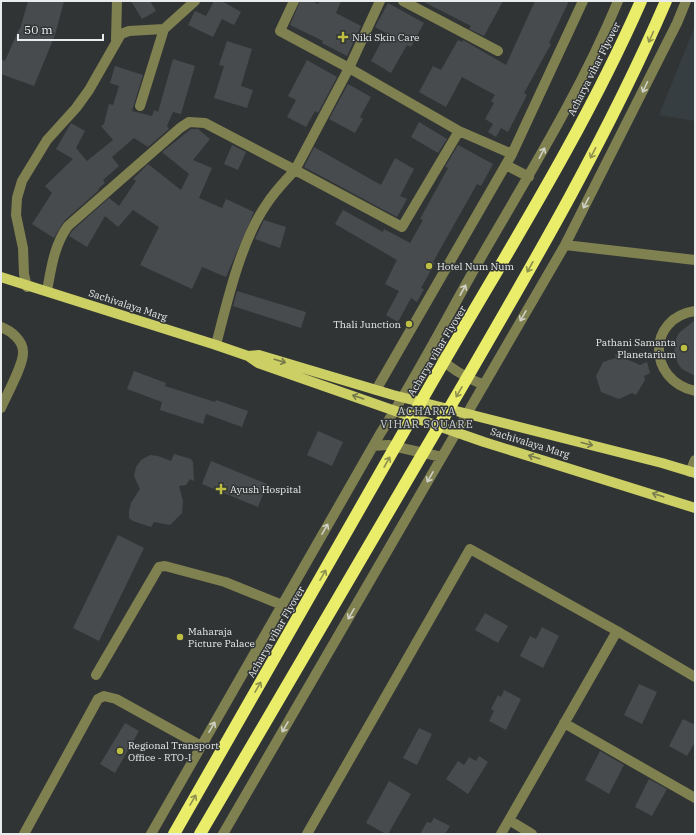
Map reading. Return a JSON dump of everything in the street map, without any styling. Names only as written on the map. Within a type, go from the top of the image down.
[{"type":"highway","name":"Acharya vihar Flyover","points":[[174,834],[419,404],[552,176],[606,74],[641,1]]},
{"type":"highway","points":[[200,834],[481,354],[588,164],[650,39],[666,1]]},
{"type":"main road","name":"Sachivalaya Marg","points":[[5,279],[216,345],[248,356],[258,364],[395,411],[695,508]]},
{"type":"main road","name":"Sachivalaya Marg","points":[[248,356],[258,355],[376,390],[692,472]]},
{"type":"street","points":[[116,40],[117,1]]},
{"type":"street","points":[[140,106],[164,29],[195,1]]},
{"type":"street","points":[[294,1],[280,31],[349,68],[459,131],[512,154]]},
{"type":"street","points":[[216,345],[230,290],[252,231],[265,205],[295,170],[349,68],[380,1]]},
{"type":"street","points":[[403,1],[498,51]]},
{"type":"street","points":[[376,390],[512,154],[583,1]]},
{"type":"street","points":[[151,834],[373,446],[395,411],[487,247],[529,177],[600,45],[618,1]]},
{"type":"street","points":[[223,834],[442,456],[458,432],[565,245],[673,30],[686,1]]},
{"type":"street","points":[[27,287],[24,274],[23,248],[16,215],[17,198],[22,181],[47,140],[76,108],[89,90],[116,40],[121,34],[129,31],[164,29]]},
{"type":"street","points":[[46,291],[53,258],[61,236],[68,226],[180,128],[189,122],[204,123],[402,228],[459,131]]},
{"type":"street","points":[[506,165],[529,177]]},
{"type":"street","points":[[565,245],[695,260]]},
{"type":"street","points":[[695,311],[687,312],[674,319],[665,329],[660,342],[659,356],[663,370],[671,381],[683,388],[695,391]]},
{"type":"street","points":[[1,327],[11,332],[24,352],[22,361],[1,408]]},
{"type":"street","points":[[437,336],[436,348],[440,357],[470,379],[484,385]]},
{"type":"street","points":[[373,446],[388,445],[442,456]]},
{"type":"street","points":[[692,472],[695,460]]},
{"type":"street","points":[[307,834],[470,549],[617,631],[695,677]]},
{"type":"street","points":[[96,675],[159,567],[165,566],[224,582],[282,606]]},
{"type":"street","points":[[501,834],[617,631]]},
{"type":"street","points":[[24,834],[98,699],[104,696],[116,699],[201,746]]},
{"type":"street","points":[[564,723],[695,798]]},
{"type":"street","points":[[509,820],[532,834]]},
{"type":"shaded area","points":[[695,26],[695,121],[659,115]]},
{"type":"building","points":[[28,1],[64,1],[55,35],[34,86],[1,74],[1,59],[5,61],[20,29]]},
{"type":"building","points":[[131,1],[150,1],[156,11],[142,19]]},
{"type":"building","points":[[214,1],[222,1],[241,12],[234,25],[222,19],[213,37],[188,25],[195,11],[206,16]]},
{"type":"building","points":[[300,1],[311,1],[318,4],[320,1],[341,1],[336,13],[361,26],[347,56],[322,43],[323,41],[290,25]]},
{"type":"building","points":[[422,1],[503,1],[484,36],[469,29],[471,26]]},
{"type":"building","points":[[535,1],[569,1],[549,43],[551,44],[524,93],[527,95],[508,132],[501,128],[496,137],[488,132],[493,124],[485,119],[494,103],[491,101],[495,95],[462,77],[446,107],[419,92],[433,66],[441,70],[458,40],[462,42],[463,40],[506,65]]},
{"type":"building","points":[[388,3],[424,23],[411,47],[407,45],[391,73],[371,61],[386,33],[375,27]]},
{"type":"building","points":[[227,41],[252,49],[241,86],[253,90],[247,108],[214,98],[224,66],[219,65]]},
{"type":"building","points":[[173,59],[195,66],[181,114],[173,112],[167,126],[169,129],[148,147],[134,138],[112,157],[119,166],[103,180],[105,183],[98,189],[99,190],[64,221],[54,238],[32,224],[52,193],[45,186],[73,159],[56,149],[71,123],[85,131],[76,148],[87,161],[113,140],[101,126],[104,124],[109,104],[113,105],[119,86],[110,83],[115,66],[143,75],[132,111],[152,116],[154,110],[158,112]]},
{"type":"building","points":[[307,60],[337,77],[318,113],[315,111],[306,127],[287,117],[296,100],[288,96]]},
{"type":"building","points":[[348,84],[371,97],[360,117],[363,119],[355,133],[329,119]]},
{"type":"building","points":[[419,122],[447,139],[438,153],[411,137]]},
{"type":"building","points":[[191,129],[198,129],[210,139],[193,160],[212,168],[199,198],[222,208],[226,199],[254,212],[226,277],[202,267],[192,289],[140,265],[159,227],[133,210],[118,227],[105,216],[87,247],[69,236],[73,230],[109,198],[119,206],[136,181],[133,179],[148,164],[181,190],[189,174],[162,152]]},
{"type":"building","points":[[232,145],[246,152],[238,170],[224,164]]},
{"type":"building","points":[[458,145],[493,164],[481,186],[477,184],[433,262],[435,263],[421,288],[424,289],[417,302],[411,298],[398,322],[386,315],[399,291],[385,284],[397,260],[335,224],[343,210],[383,232],[384,229],[410,243],[423,220],[420,219],[448,168],[445,167]]},
{"type":"building","points":[[314,147],[381,185],[395,158],[414,169],[400,196],[407,199],[397,217],[304,167]]},
{"type":"building","points":[[264,220],[286,227],[280,248],[255,239]]},
{"type":"building","points":[[237,291],[306,312],[301,328],[233,306]]},
{"type":"building","name":"Pathani Samanta Planetarium","points":[[695,320],[695,376],[682,369],[678,364],[674,352],[676,339],[679,333]]},
{"type":"building","points":[[615,354],[640,365],[647,362],[650,373],[644,376],[645,380],[636,395],[632,393],[619,399],[601,392],[596,376],[603,362],[616,358]]},
{"type":"building","points":[[134,371],[166,383],[165,386],[215,402],[216,400],[248,411],[242,427],[206,414],[203,424],[160,410],[162,402],[127,389]]},
{"type":"building","points":[[318,431],[343,442],[332,466],[307,455]]},
{"type":"building","points":[[174,454],[191,459],[193,462],[194,481],[190,479],[186,485],[179,486],[183,501],[182,513],[170,525],[154,522],[151,527],[133,521],[129,518],[129,511],[131,503],[140,489],[134,476],[136,467],[141,460],[150,455],[158,456],[171,461]]},
{"type":"building","points":[[211,461],[267,484],[258,507],[202,484]]},
{"type":"building","points":[[118,535],[144,548],[99,641],[73,628]]},
{"type":"building","points":[[485,613],[508,626],[498,643],[475,630]]},
{"type":"building","points":[[542,627],[559,636],[543,668],[520,656],[530,636],[536,639]]},
{"type":"building","points":[[639,684],[657,692],[642,724],[624,715]]},
{"type":"building","points":[[504,690],[521,699],[506,730],[489,721],[494,711],[491,709],[498,695],[501,697]]},
{"type":"building","points":[[683,719],[695,725],[695,742],[687,756],[669,746]]},
{"type":"building","points":[[125,723],[139,731],[115,773],[100,764]]},
{"type":"building","points":[[419,728],[432,734],[417,765],[403,758]]},
{"type":"building","points":[[600,751],[624,765],[609,794],[585,780]]},
{"type":"building","points":[[479,756],[488,762],[468,794],[446,779],[458,761],[464,765],[469,757],[476,761]]},
{"type":"building","points":[[649,779],[667,789],[652,816],[635,807]]},
{"type":"building","points":[[389,781],[411,794],[388,834],[386,834],[366,823]]},
{"type":"building","points":[[434,818],[450,826],[445,834],[420,834],[427,822],[431,823]]},
{"type":"place","name":"Niki Skin Care","points":[[343,37]]},
{"type":"place","name":"Hotel Num Num","points":[[429,266]]},
{"type":"place","name":"Thali Junction","points":[[409,324]]},
{"type":"place","name":"Pathani Samanta Planetarium","points":[[684,348]]},
{"type":"place","name":"Ayush Hospital","points":[[221,489]]},
{"type":"place","name":"Maharaja Picture Palace","points":[[180,637]]},
{"type":"place","name":"Regional Transport Office - RTO-I","points":[[120,751]]},
{"type":"district","name":"ACHARYA VIHAR SQUARE","points":[[427,417]]}]
